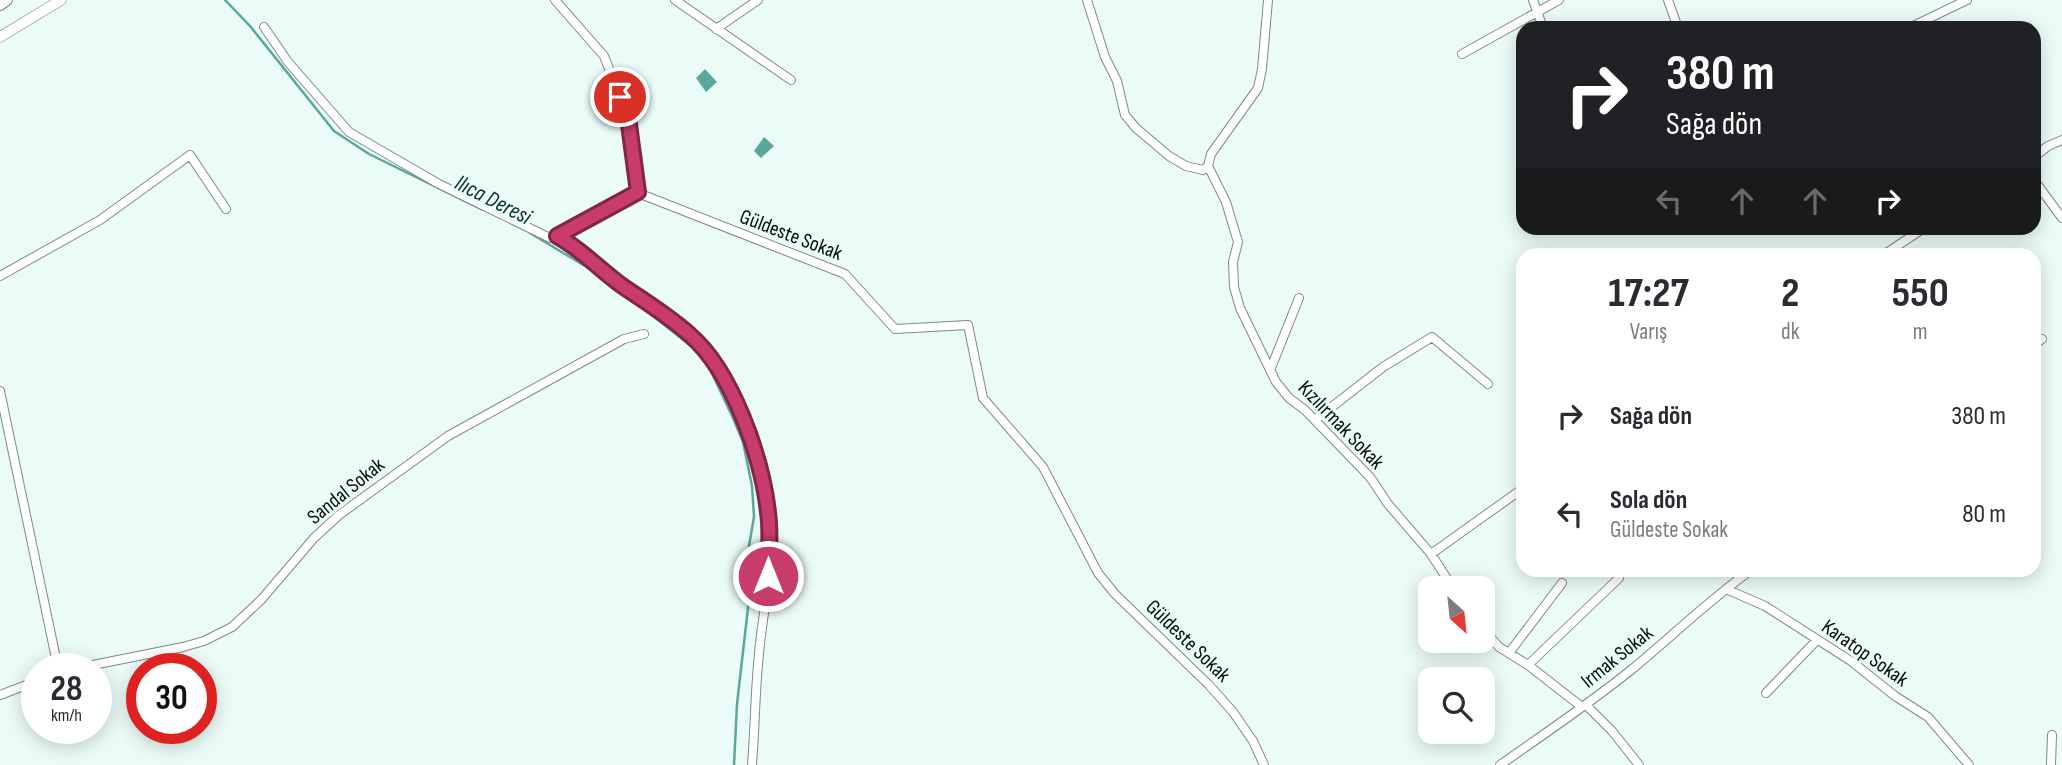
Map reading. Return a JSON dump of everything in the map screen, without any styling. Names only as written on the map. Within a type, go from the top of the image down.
[{"type":"highway","points":[[0,5],[7,0]]},
{"type":"main road","points":[[0,37],[61,0]]},
{"type":"street","points":[[264,27],[288,62],[348,132],[439,184],[550,238],[638,192],[628,117],[604,56],[555,0]]},
{"type":"street","points":[[675,0],[791,80]]},
{"type":"street","points":[[716,29],[758,0]]},
{"type":"street","points":[[1087,0],[1105,57],[1116,81],[1125,115],[1136,128],[1186,166],[1203,170],[1208,166],[1211,154],[1258,88],[1268,0]]},
{"type":"street","points":[[1533,0],[1541,21]]},
{"type":"street","points":[[1523,21],[1559,0]]},
{"type":"street","points":[[1668,0],[1676,21]]},
{"type":"street","points":[[1924,21],[1967,0]]},
{"type":"street","points":[[1462,54],[1516,25]]},
{"type":"street","points":[[2041,152],[2062,140]]},
{"type":"street","points":[[0,276],[100,220],[190,155],[226,209]]},
{"type":"street","name":"Kızılırmak Sokak","points":[[1208,166],[1226,202],[1238,242],[1232,276],[1240,308],[1276,382],[1370,477],[1445,576]]},
{"type":"street","points":[[2041,190],[2062,218]]},
{"type":"street","name":"Güldeste Sokak","points":[[638,192],[845,274],[895,329],[968,325],[983,398],[1043,467],[1098,573],[1115,594],[1209,685],[1233,712],[1253,741],[1264,765]]},
{"type":"street","points":[[1894,248],[1914,235]]},
{"type":"street","points":[[557,236],[691,335],[714,363],[742,416],[761,470],[769,514],[768,576],[759,655],[752,765]]},
{"type":"street","points":[[1271,368],[1299,298]]},
{"type":"street","name":"Sandal Sokak","points":[[112,661],[183,647],[204,641],[232,627],[261,600],[314,538],[339,515],[429,448],[458,429],[624,339],[644,334]]},
{"type":"street","points":[[1315,420],[1383,367],[1432,337],[1488,384]]},
{"type":"street","points":[[0,391],[55,653]]},
{"type":"street","points":[[1431,554],[1516,493]]},
{"type":"street","points":[[1528,665],[1619,577]]},
{"type":"street","name":"Irmak Sokak","points":[[1500,765],[1584,706],[1742,577]]},
{"type":"street","points":[[1509,653],[1562,583]]},
{"type":"street","name":"Karatop Sokak","points":[[1726,589],[1765,607],[1851,661],[1895,696],[1928,717],[1969,765]]},
{"type":"street","points":[[1766,693],[1816,641]]},
{"type":"street","points":[[1495,643],[1584,706],[1612,731],[1639,765]]},
{"type":"street","points":[[0,695],[21,687]]},
{"type":"street","points":[[2051,765],[2052,735]]},
{"type":"shaded area","points":[[705,69],[717,82],[706,92],[696,78]]},
{"type":"shaded area","points":[[764,137],[774,146],[761,158],[754,151]]},
{"type":"waterway","name":"Ilıca Deresi","points":[[225,0],[250,26],[334,131],[369,154],[483,210]]},
{"type":"waterway","name":"Ilıca Deresi","points":[[530,233],[605,278],[696,350],[709,367],[743,442],[752,486],[754,517],[749,546],[748,608],[737,704],[734,765]]},
{"type":"route","points":[[620,97],[628,117],[638,192],[557,236],[691,335],[714,363],[742,416],[761,470],[769,514],[768,576]]}]
